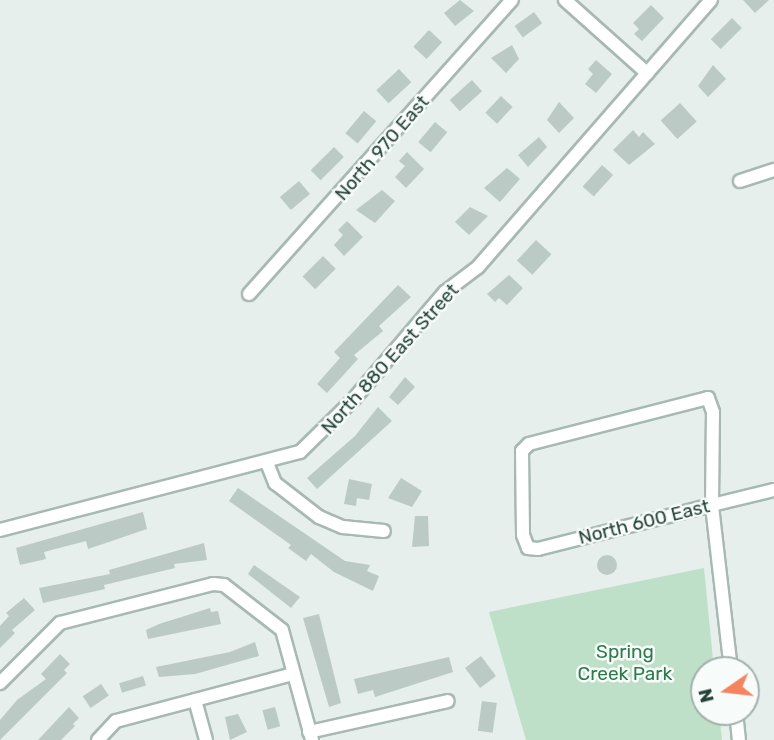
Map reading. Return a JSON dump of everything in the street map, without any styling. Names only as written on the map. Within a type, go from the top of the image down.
[{"type":"street","name":"North 970 East","points":[[250,293],[512,0]]},
{"type":"street","points":[[565,0],[647,74]]},
{"type":"street","name":"North 880 East Street","points":[[0,530],[267,463],[300,452],[320,436],[445,292],[478,267],[711,0]]},
{"type":"street","points":[[740,181],[774,170]]},
{"type":"street","name":"North 600 East","points":[[712,505],[713,412],[708,398],[529,444],[522,451],[523,536],[528,548],[538,549],[774,490]]},
{"type":"street","points":[[267,463],[275,483],[319,517],[343,527],[384,531]]},
{"type":"street","points":[[712,505],[729,656]]},
{"type":"street","points":[[0,683],[60,623],[213,584],[224,585],[274,621],[282,630],[310,736],[448,701]]},
{"type":"street","points":[[97,740],[116,721],[293,674]]},
{"type":"street","points":[[195,700],[205,740]]},
{"type":"green space","name":"Spring Creek Park","points":[[704,568],[713,656],[690,656],[690,726],[720,726],[722,740],[526,740],[489,612]]},
{"type":"building","points":[[460,0],[474,11],[455,26],[444,13]]},
{"type":"building","points":[[743,0],[769,0],[755,13]]},
{"type":"building","points":[[651,5],[664,18],[642,41],[634,34],[639,29],[633,23]]},
{"type":"building","points":[[534,12],[542,23],[523,37],[515,26]]},
{"type":"building","points":[[732,18],[742,28],[721,49],[711,39]]},
{"type":"building","points":[[429,30],[442,42],[426,59],[413,47]]},
{"type":"building","points":[[512,45],[519,59],[506,73],[491,58]]},
{"type":"building","points":[[596,60],[612,74],[596,93],[585,84],[593,74],[588,69]]},
{"type":"building","points":[[713,65],[726,79],[708,97],[698,86]]},
{"type":"building","points":[[399,69],[411,82],[389,103],[376,90]]},
{"type":"building","points":[[472,80],[482,91],[460,111],[450,100]]},
{"type":"building","points":[[501,96],[513,107],[497,124],[485,113]]},
{"type":"building","points":[[559,102],[574,118],[559,133],[547,120]]},
{"type":"building","points":[[680,103],[697,122],[677,139],[661,120]]},
{"type":"building","points":[[364,111],[376,121],[358,143],[345,133]]},
{"type":"building","points":[[435,122],[447,132],[431,152],[418,142]]},
{"type":"building","points":[[633,130],[639,137],[643,132],[655,144],[629,165],[613,150]]},
{"type":"building","points":[[539,137],[547,147],[528,167],[518,155]]},
{"type":"building","points":[[334,147],[344,157],[321,180],[311,170]]},
{"type":"building","points":[[407,152],[424,169],[406,188],[395,177],[405,166],[399,161]]},
{"type":"building","points":[[602,165],[613,175],[594,197],[583,187]]},
{"type":"building","points":[[507,168],[520,179],[500,202],[484,188]]},
{"type":"building","points":[[299,181],[310,194],[291,210],[280,197]]},
{"type":"building","points":[[382,190],[395,201],[375,223],[356,210]]},
{"type":"building","points":[[470,207],[488,216],[469,235],[455,222]]},
{"type":"building","points":[[347,221],[363,237],[344,256],[334,245],[343,235],[338,230]]},
{"type":"building","points":[[536,240],[551,254],[532,275],[517,260]]},
{"type":"building","points":[[323,256],[336,269],[315,289],[302,277]]},
{"type":"building","points":[[509,275],[523,288],[507,305],[499,298],[495,302],[487,294]]},
{"type":"building","points":[[398,285],[411,297],[379,326],[383,331],[354,355],[358,359],[327,393],[317,384],[340,358],[334,352]]},
{"type":"building","points":[[405,377],[415,387],[398,405],[389,397]]},
{"type":"building","points":[[378,407],[392,421],[317,489],[307,478],[355,436]]},
{"type":"building","points":[[401,478],[422,491],[412,507],[388,498]]},
{"type":"building","points":[[349,479],[372,484],[369,500],[357,498],[356,506],[344,504]]},
{"type":"building","points":[[238,488],[345,561],[370,565],[367,571],[379,576],[373,591],[334,572],[311,554],[306,561],[288,548],[291,545],[229,501]]},
{"type":"building","points":[[143,512],[147,529],[88,549],[86,541],[44,552],[46,559],[20,565],[16,548]]},
{"type":"building","points":[[415,516],[428,516],[429,546],[412,547]]},
{"type":"building","points":[[204,543],[207,560],[174,564],[175,568],[104,585],[105,589],[43,603],[39,588],[110,574],[109,570]]},
{"type":"building","points":[[607,555],[614,558],[617,565],[614,572],[607,575],[600,572],[597,565],[600,558]]},
{"type":"building","points":[[254,565],[300,597],[291,608],[248,574]]},
{"type":"building","points":[[24,598],[35,610],[12,630],[15,633],[0,648],[0,626],[9,616],[6,613]]},
{"type":"building","points":[[210,608],[211,612],[218,611],[221,624],[148,639],[146,630]]},
{"type":"building","points":[[319,614],[341,703],[329,707],[303,618]]},
{"type":"building","points":[[255,642],[259,656],[195,674],[159,677],[156,667],[230,652]]},
{"type":"building","points":[[60,654],[70,664],[64,670],[67,673],[0,740],[0,720],[17,700],[46,679],[41,674]]},
{"type":"building","points":[[481,656],[496,676],[480,688],[465,668]]},
{"type":"building","points":[[449,657],[453,672],[375,697],[373,690],[358,694],[354,679]]},
{"type":"building","points":[[143,676],[146,686],[122,693],[119,683]]},
{"type":"building","points":[[101,684],[109,696],[91,708],[83,696]]},
{"type":"building","points":[[482,701],[497,703],[493,733],[478,731]]},
{"type":"building","points":[[69,707],[79,718],[73,724],[75,726],[61,740],[38,740]]},
{"type":"building","points":[[275,707],[280,726],[268,730],[262,710]]},
{"type":"building","points":[[238,714],[247,732],[230,740],[225,717]]}]
